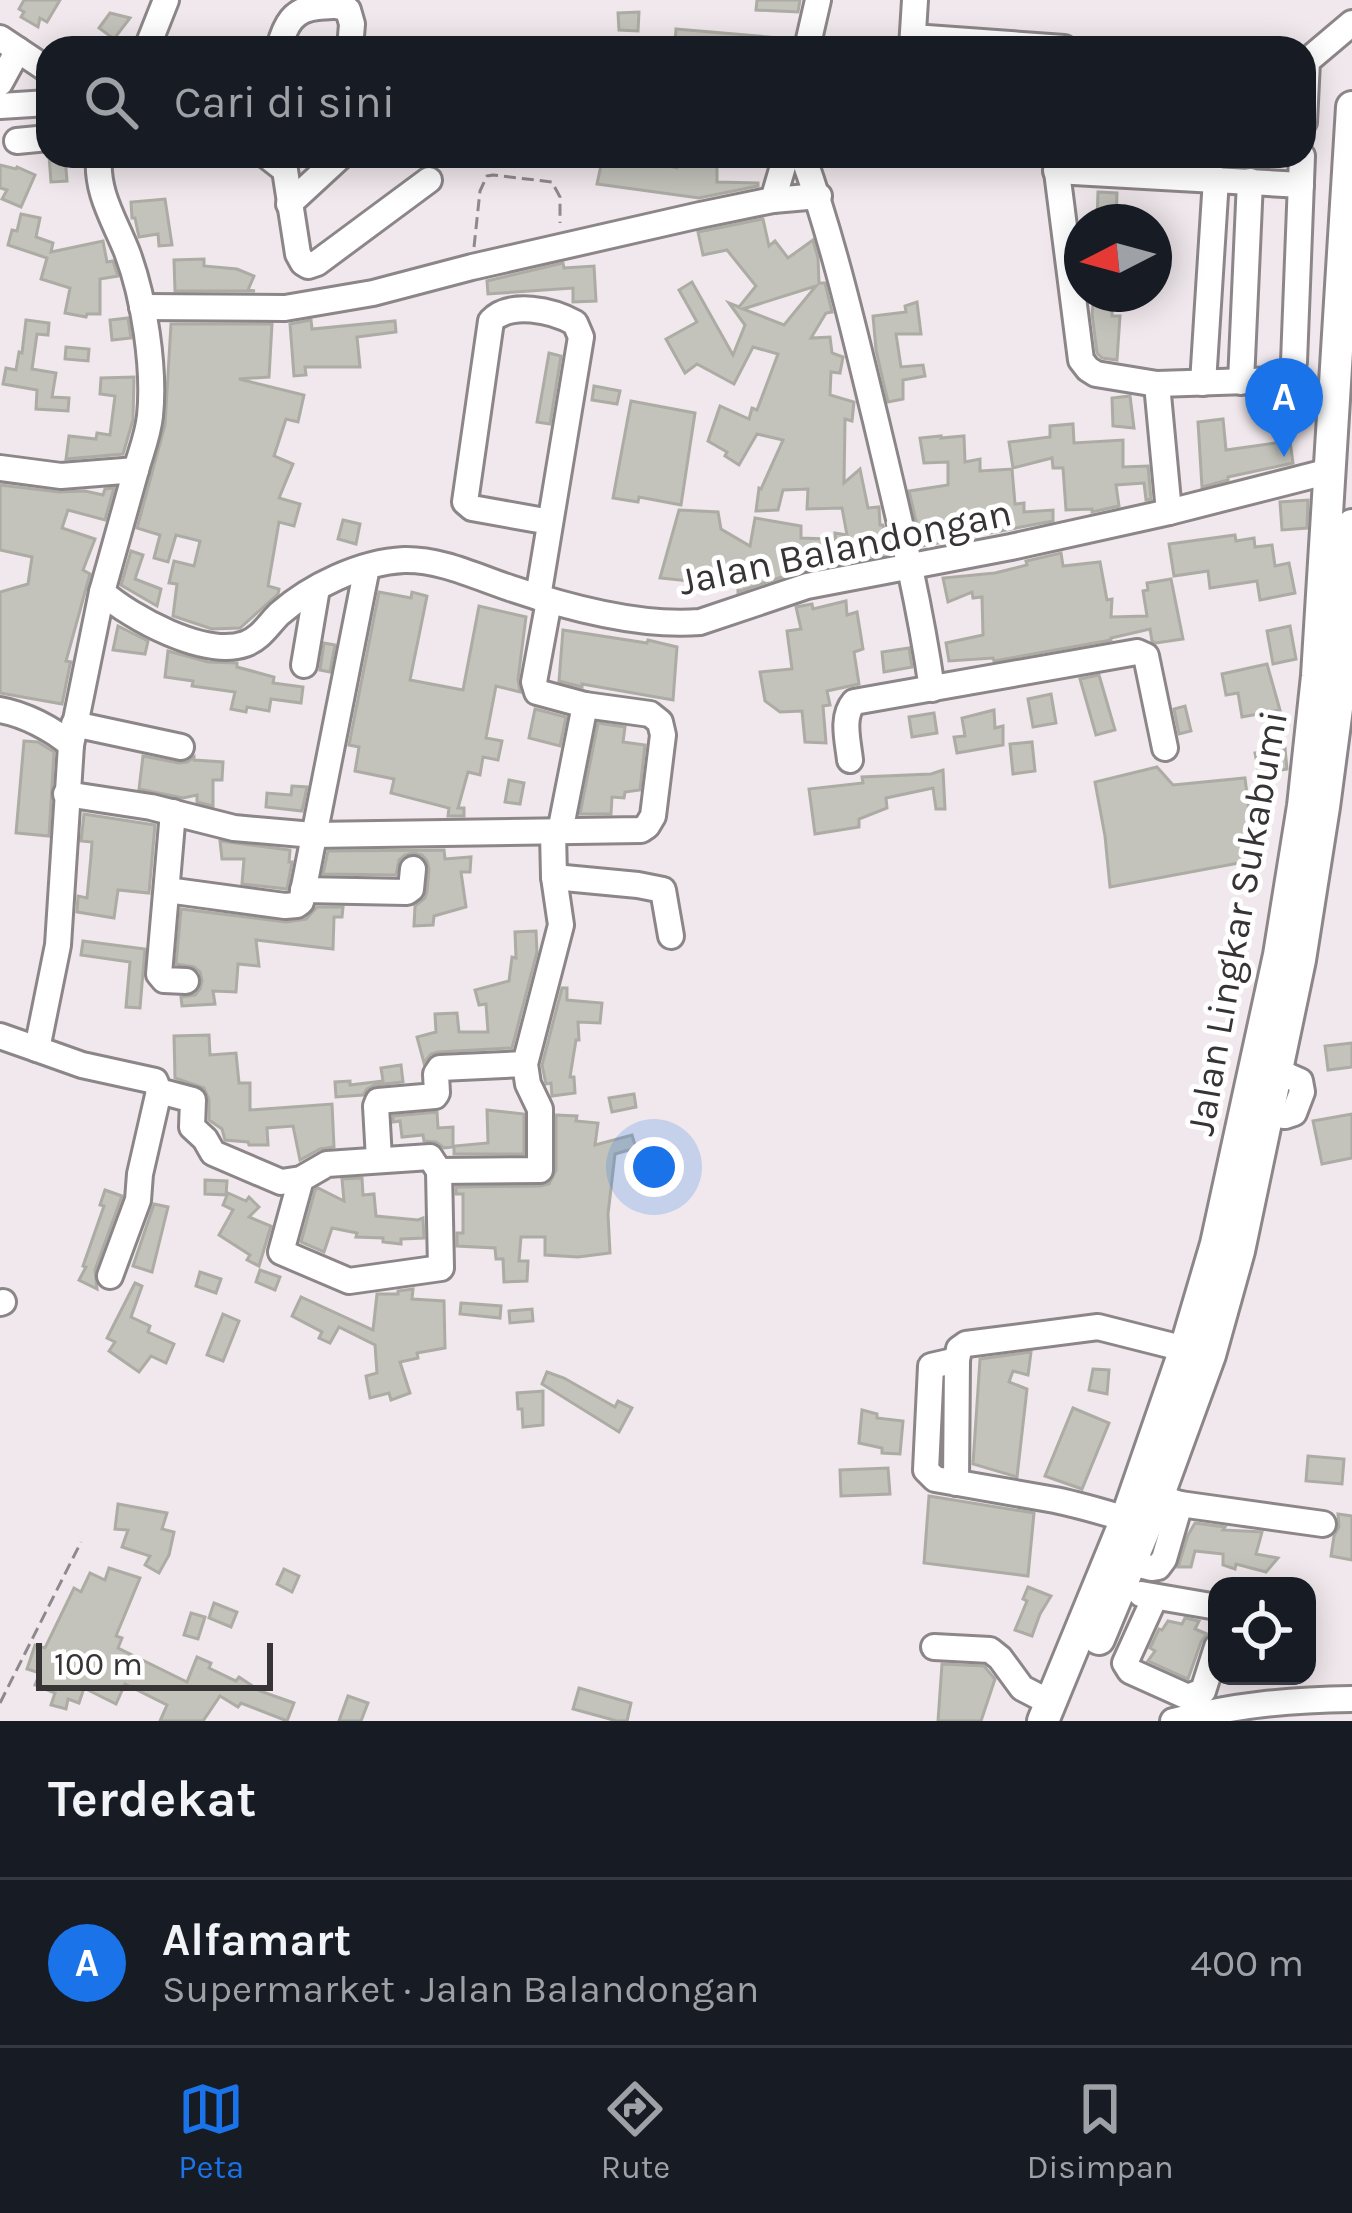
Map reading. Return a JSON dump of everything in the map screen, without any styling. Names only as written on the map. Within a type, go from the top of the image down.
[{"type":"main road","name":"Jalan Lingkar Sukabumi","points":[[1052,1715],[1185,1349],[1216,1244],[1279,955],[1310,753],[1352,107]]},
{"type":"main road","name":"Jalan Lingkar Sukabumi","points":[[1052,1715],[1169,1500],[1239,1251],[1342,746],[1352,525]]},
{"type":"street","points":[[152,36],[166,0]]},
{"type":"street","points":[[810,36],[818,0]]},
{"type":"street","points":[[913,36],[915,0]]},
{"type":"street","points":[[283,36],[289,20],[302,9],[340,5],[350,16],[350,36]]},
{"type":"street","points":[[1316,63],[1352,23]]},
{"type":"street","points":[[0,83],[9,44],[36,62]]},
{"type":"street","points":[[0,106],[36,104]]},
{"type":"street","points":[[17,141],[36,139]]},
{"type":"street","points":[[37,1049],[58,945],[72,735],[102,592],[150,422],[142,307],[127,253],[100,190],[99,168]]},
{"type":"street","points":[[280,168],[298,254],[308,266],[429,180]]},
{"type":"street","points":[[289,204],[328,168]]},
{"type":"street","points":[[773,200],[782,168]]},
{"type":"street","points":[[808,168],[839,267],[912,567],[932,689]]},
{"type":"street","points":[[1056,168],[1081,359],[1096,374],[1157,384],[1288,376],[1292,370],[1302,168]]},
{"type":"street","points":[[1098,168],[1301,184]]},
{"type":"street","points":[[1203,383],[1216,179]]},
{"type":"street","points":[[1241,382],[1250,181]]},
{"type":"street","points":[[142,307],[285,308],[373,293],[773,200],[819,196]]},
{"type":"street","points":[[1297,289],[1341,290]]},
{"type":"street","points":[[66,794],[234,828],[313,835],[641,830],[653,816],[661,722],[650,714],[584,705],[534,688],[550,522],[581,337],[575,322],[560,315],[511,309],[491,321],[465,502],[472,508],[550,522]]},
{"type":"street","points":[[1157,384],[1169,512]]},
{"type":"street","points":[[0,468],[61,476],[136,470]]},
{"type":"street","name":"Jalan Balandongan","points":[[102,592],[154,627],[235,646],[260,636],[292,604],[317,589],[368,567],[425,561],[543,599],[686,624],[807,586],[1169,512],[1330,471]]},
{"type":"street","points":[[166,890],[291,907],[301,902],[368,567]]},
{"type":"street","points":[[304,665],[317,589]]},
{"type":"street","points":[[850,760],[846,715],[854,702],[1142,653],[1165,748]]},
{"type":"street","points":[[439,1171],[539,1171],[540,1109],[527,1084],[525,1064],[561,925],[554,877],[557,832],[584,705]]},
{"type":"street","points":[[0,710],[58,734],[181,747]]},
{"type":"street","points":[[173,812],[158,974],[164,980],[186,981]]},
{"type":"street","points":[[303,890],[407,892],[413,869]]},
{"type":"street","points":[[554,877],[663,890],[671,936]]},
{"type":"street","points":[[0,1036],[82,1064],[155,1081],[159,1091],[140,1174],[139,1200],[110,1276]]},
{"type":"street","points":[[379,1159],[378,1101],[435,1096],[440,1068],[525,1064]]},
{"type":"street","points":[[159,1091],[194,1101],[192,1126],[213,1153],[273,1180],[301,1179],[327,1164],[430,1156],[439,1171],[441,1268],[343,1280],[281,1251],[301,1179]]},
{"type":"street","points":[[1126,1519],[1076,1503],[935,1479],[926,1470],[931,1366],[957,1360],[959,1349],[966,1344],[1082,1328],[1108,1328],[1185,1349]]},
{"type":"street","points":[[1169,1500],[1323,1524]]},
{"type":"street","points":[[1127,1575],[1155,1597],[1208,1606]]},
{"type":"street","points":[[1155,1597],[1125,1663],[1127,1669],[1188,1696],[1203,1691],[1208,1675]]},
{"type":"street","points":[[934,1647],[990,1650],[1052,1715]]},
{"type":"street","points":[[1173,1721],[1256,1703],[1352,1699]]},
{"type":"path","points":[[472,267],[480,191],[487,176],[555,184],[560,197],[560,247]]},
{"type":"path","points":[[0,1703],[82,1542]]},
{"type":"building","points":[[24,0],[60,0],[47,22],[40,18],[38,27],[21,17]]},
{"type":"building","points":[[757,0],[800,0],[798,12],[756,10]]},
{"type":"building","points":[[639,12],[638,31],[619,30],[618,13]]},
{"type":"building","points":[[110,13],[130,18],[116,36],[99,28]]},
{"type":"building","points":[[676,29],[757,36],[676,36]]},
{"type":"building","points":[[0,165],[35,175],[21,207],[2,199],[7,190],[0,188]]},
{"type":"building","points":[[50,168],[66,168],[67,181],[51,182]]},
{"type":"building","points":[[600,168],[717,168],[717,182],[758,186],[699,198],[597,184]]},
{"type":"building","points":[[1098,192],[1117,193],[1117,204],[1098,204]]},
{"type":"building","points":[[165,199],[172,245],[159,246],[158,234],[139,237],[131,202]]},
{"type":"building","points":[[21,214],[40,218],[36,237],[53,243],[51,252],[103,241],[107,262],[113,261],[118,276],[100,279],[100,314],[65,313],[70,288],[41,279],[47,258],[8,245]]},
{"type":"building","points":[[763,219],[769,246],[775,241],[788,258],[813,240],[819,283],[825,283],[832,312],[826,313],[811,338],[830,337],[832,353],[843,357],[840,373],[831,372],[830,395],[854,402],[852,421],[845,419],[844,483],[860,469],[868,508],[879,507],[890,553],[858,559],[856,544],[836,547],[835,533],[847,535],[842,508],[807,509],[808,489],[783,490],[778,510],[756,511],[759,488],[783,440],[757,434],[739,465],[708,441],[720,406],[749,419],[752,408],[757,410],[778,354],[753,347],[734,384],[697,364],[685,373],[666,339],[697,322],[679,290],[692,282],[733,355],[745,325],[729,303],[739,307],[756,286],[727,250],[703,255],[698,232]],"holes":[[[816,286],[784,325],[743,309]]]},
{"type":"building","points":[[204,259],[204,266],[254,276],[248,290],[255,291],[175,291],[174,260]]},
{"type":"building","points":[[563,263],[564,268],[594,266],[596,301],[573,302],[573,288],[488,294],[487,281]]},
{"type":"building","points":[[917,302],[921,334],[896,334],[901,367],[923,365],[925,376],[903,380],[903,399],[888,402],[873,316],[906,312],[905,306]]},
{"type":"building","points":[[1092,314],[1120,316],[1117,360],[1097,353]]},
{"type":"building","points":[[128,318],[131,338],[112,340],[110,320]]},
{"type":"building","points":[[26,320],[49,323],[48,335],[37,334],[32,369],[56,373],[52,397],[69,398],[68,411],[36,409],[37,390],[3,384],[6,368],[16,370]]},
{"type":"building","points":[[311,320],[312,329],[395,321],[396,332],[357,337],[360,367],[305,367],[306,375],[294,376],[290,324]]},
{"type":"building","points":[[171,324],[272,324],[269,377],[239,379],[304,395],[298,422],[286,419],[274,456],[293,464],[279,498],[300,504],[294,526],[279,522],[268,586],[279,589],[278,594],[240,628],[212,629],[173,616],[177,584],[169,583],[174,561],[194,566],[200,541],[176,535],[168,562],[154,558],[160,535],[137,528],[165,425]]},
{"type":"building","points":[[66,347],[89,349],[88,361],[65,359]]},
{"type":"building","points":[[549,353],[561,356],[550,424],[537,422]]},
{"type":"building","points":[[134,377],[133,420],[123,454],[66,459],[69,436],[96,439],[97,433],[110,435],[115,396],[100,394],[101,378]]},
{"type":"building","points":[[594,386],[620,391],[617,404],[592,400]]},
{"type":"building","points":[[1130,396],[1134,428],[1113,426],[1112,398]]},
{"type":"building","points":[[631,401],[695,413],[681,505],[639,497],[638,502],[613,498]]},
{"type":"building","points":[[1223,419],[1226,450],[1290,441],[1293,463],[1202,487],[1198,422]]},
{"type":"building","points":[[1073,424],[1074,443],[1123,440],[1123,467],[1148,466],[1151,499],[1146,500],[1144,483],[1116,485],[1119,506],[1092,512],[1066,510],[1063,468],[1053,468],[1052,458],[1013,468],[1009,442],[1050,437],[1050,426]]},
{"type":"building","points":[[964,436],[965,462],[980,459],[980,471],[1012,469],[1015,504],[1024,503],[1024,512],[1053,510],[1053,521],[922,546],[909,491],[948,485],[948,462],[924,463],[920,438]]},
{"type":"building","points":[[0,485],[103,495],[105,489],[114,488],[105,520],[68,510],[62,528],[95,539],[83,570],[90,574],[66,661],[71,662],[62,704],[0,693],[0,592],[28,584],[32,557],[0,550]]},
{"type":"building","points":[[1308,500],[1307,528],[1282,530],[1280,502]]},
{"type":"building","points":[[679,510],[718,512],[721,529],[750,546],[755,518],[801,526],[801,538],[827,539],[828,565],[738,592],[738,586],[660,578]]},
{"type":"building","points":[[343,520],[360,524],[356,544],[338,539]]},
{"type":"building","points":[[1235,535],[1236,541],[1254,538],[1255,547],[1272,545],[1275,566],[1289,563],[1295,593],[1260,600],[1257,581],[1210,588],[1208,571],[1174,576],[1169,544]]},
{"type":"building","points":[[131,551],[143,555],[135,579],[161,589],[157,606],[121,585]]},
{"type":"building","points":[[1061,553],[1063,566],[1100,562],[1107,600],[1112,599],[1111,617],[1147,616],[1143,591],[1148,590],[1147,583],[1171,579],[1183,639],[1156,643],[1150,629],[994,661],[949,661],[946,643],[983,635],[982,597],[973,598],[972,592],[948,602],[943,578],[995,573]]},
{"type":"building","points":[[379,592],[427,596],[410,680],[463,690],[479,606],[526,617],[520,692],[496,686],[486,738],[502,741],[498,760],[483,757],[480,775],[468,772],[458,808],[464,808],[464,816],[448,816],[449,808],[391,793],[394,779],[355,771],[359,747],[349,745]]},
{"type":"building","points":[[846,601],[847,615],[857,612],[863,649],[854,652],[859,684],[827,691],[830,705],[823,706],[826,743],[805,742],[802,711],[780,712],[765,701],[760,672],[792,669],[787,631],[801,629],[796,607],[812,604],[813,609]]},
{"type":"building","points":[[118,626],[148,641],[145,654],[113,650]]},
{"type":"building","points":[[1290,626],[1296,659],[1273,664],[1267,631]]},
{"type":"building","points":[[563,630],[677,647],[673,700],[559,681]]},
{"type":"building","points":[[324,643],[335,645],[330,672],[320,670]]},
{"type":"building","points":[[909,648],[912,667],[884,672],[882,652]]},
{"type":"building","points":[[168,651],[208,662],[237,663],[237,667],[274,677],[273,683],[303,687],[301,703],[271,699],[269,711],[231,709],[235,692],[165,677]]},
{"type":"building","points":[[1267,664],[1280,710],[1242,717],[1238,693],[1226,695],[1222,674]]},
{"type":"building","points":[[1099,675],[1115,730],[1096,735],[1080,679]]},
{"type":"building","points":[[1051,694],[1056,723],[1033,727],[1028,699]]},
{"type":"building","points":[[1185,706],[1191,731],[1179,734],[1174,709]]},
{"type":"building","points":[[535,709],[566,717],[560,746],[529,738]]},
{"type":"building","points":[[994,710],[995,728],[1003,726],[1003,745],[957,753],[954,737],[965,736],[962,718]]},
{"type":"building","points":[[934,713],[937,733],[912,737],[909,717]]},
{"type":"building","points":[[598,723],[625,727],[623,742],[645,745],[640,790],[625,792],[624,798],[612,797],[611,814],[580,814]]},
{"type":"building","points":[[24,741],[38,742],[54,752],[49,836],[16,833]]},
{"type":"building","points":[[1032,742],[1035,771],[1013,774],[1010,744]]},
{"type":"building","points":[[1285,748],[1287,769],[1259,774],[1255,753]]},
{"type":"building","points":[[143,756],[179,763],[194,757],[223,762],[222,780],[213,780],[213,806],[197,802],[197,795],[183,798],[139,789]]},
{"type":"building","points":[[1157,767],[1173,785],[1245,778],[1255,860],[1110,887],[1095,782]]},
{"type":"building","points":[[943,770],[945,809],[936,809],[933,788],[886,798],[887,808],[859,819],[859,827],[815,834],[809,789],[863,783],[862,777]]},
{"type":"building","points":[[509,780],[524,783],[520,804],[505,802]]},
{"type":"building","points":[[292,786],[307,787],[302,811],[266,807],[267,793],[291,795]]},
{"type":"building","points":[[84,814],[155,825],[149,893],[118,890],[114,918],[77,912],[78,896],[87,898],[92,842],[81,841]]},
{"type":"building","points":[[220,841],[290,850],[287,889],[242,884],[244,859],[222,859]]},
{"type":"building","points":[[444,850],[445,859],[471,857],[470,872],[461,872],[466,907],[434,916],[433,925],[414,926],[415,906],[427,891],[429,869],[422,855],[405,855],[396,875],[323,874],[328,851]]},
{"type":"building","points":[[317,907],[343,907],[342,917],[334,917],[333,949],[256,940],[259,966],[238,964],[236,992],[213,991],[215,1004],[182,1006],[181,997],[195,995],[202,981],[194,967],[176,964],[181,909],[286,922],[306,919]]},
{"type":"building","points":[[536,931],[537,952],[512,1048],[438,1052],[424,1063],[417,1037],[436,1032],[435,1014],[457,1013],[459,1032],[488,1032],[486,1004],[479,1005],[475,990],[509,981],[512,957],[516,958],[515,932]]},
{"type":"building","points":[[83,941],[145,949],[140,1008],[126,1007],[130,962],[81,955]]},
{"type":"building","points":[[562,988],[567,988],[567,1000],[602,1003],[600,1023],[578,1022],[570,1077],[574,1077],[575,1093],[552,1096],[542,1065]]},
{"type":"building","points":[[209,1035],[210,1055],[236,1053],[239,1083],[250,1083],[250,1110],[332,1104],[334,1147],[300,1160],[293,1126],[267,1128],[268,1145],[225,1140],[222,1129],[209,1120],[204,1088],[175,1078],[174,1036]]},
{"type":"building","points":[[1352,1043],[1352,1067],[1328,1070],[1325,1046]]},
{"type":"building","points":[[401,1065],[403,1082],[375,1085],[363,1095],[336,1097],[335,1082],[383,1081],[381,1068]]},
{"type":"building","points":[[634,1094],[636,1107],[612,1112],[609,1098]]},
{"type":"building","points":[[487,1110],[524,1114],[524,1154],[454,1154],[454,1146],[488,1143]]},
{"type":"building","points":[[437,1112],[438,1128],[453,1127],[453,1147],[424,1141],[423,1135],[402,1137],[400,1121],[393,1122],[393,1116]]},
{"type":"building","points":[[1352,1114],[1352,1158],[1322,1164],[1313,1121]]},
{"type":"building","points":[[556,1115],[598,1123],[595,1145],[632,1135],[636,1148],[615,1154],[608,1214],[610,1253],[545,1255],[545,1237],[521,1237],[519,1261],[528,1261],[527,1281],[504,1282],[503,1259],[496,1259],[495,1248],[457,1246],[457,1233],[463,1233],[463,1194],[456,1194],[456,1187],[549,1184],[556,1170]]},
{"type":"building","points":[[362,1178],[363,1195],[374,1194],[376,1216],[423,1218],[424,1238],[401,1239],[401,1244],[332,1228],[324,1252],[301,1242],[315,1190],[344,1201],[342,1179]]},
{"type":"building","points":[[205,1180],[227,1181],[226,1195],[205,1194]]},
{"type":"building","points":[[105,1190],[122,1196],[95,1270],[97,1289],[79,1280]]},
{"type":"building","points":[[228,1193],[246,1201],[249,1197],[259,1207],[249,1217],[271,1226],[259,1266],[219,1235],[233,1210],[223,1205]]},
{"type":"building","points":[[154,1204],[168,1207],[152,1272],[133,1266]]},
{"type":"building","points":[[260,1270],[280,1277],[275,1290],[256,1282]]},
{"type":"building","points":[[200,1272],[221,1279],[216,1293],[196,1286]]},
{"type":"building","points":[[135,1283],[142,1286],[131,1317],[150,1326],[148,1332],[174,1344],[166,1363],[151,1356],[139,1372],[109,1351],[115,1342],[107,1338]]},
{"type":"building","points":[[413,1289],[412,1299],[444,1301],[445,1348],[400,1362],[410,1393],[391,1400],[389,1393],[370,1398],[366,1376],[377,1373],[375,1345],[339,1327],[330,1343],[319,1338],[322,1332],[292,1316],[301,1297],[373,1330],[377,1294]]},
{"type":"building","points":[[461,1303],[501,1306],[500,1318],[460,1314]]},
{"type":"building","points":[[532,1309],[533,1321],[510,1323],[509,1311]]},
{"type":"building","points":[[223,1314],[239,1321],[223,1361],[207,1355]]},
{"type":"building","points":[[1031,1352],[1028,1375],[1013,1371],[1009,1382],[1027,1389],[1017,1477],[973,1464],[980,1359]]},
{"type":"building","points":[[1093,1369],[1109,1370],[1107,1394],[1089,1390]]},
{"type":"building","points":[[547,1372],[615,1407],[618,1401],[632,1408],[619,1432],[542,1384]]},
{"type":"building","points":[[543,1391],[543,1425],[523,1427],[517,1393]]},
{"type":"building","points":[[1073,1408],[1109,1423],[1082,1489],[1045,1476]]},
{"type":"building","points":[[862,1410],[877,1418],[903,1421],[900,1454],[882,1453],[882,1448],[859,1443]]},
{"type":"building","points":[[1308,1456],[1344,1459],[1342,1484],[1306,1481]]},
{"type":"building","points":[[888,1468],[890,1494],[841,1496],[840,1470]]},
{"type":"building","points":[[929,1496],[1034,1513],[1028,1576],[924,1563]]},
{"type":"building","points":[[118,1504],[167,1513],[162,1529],[174,1532],[159,1573],[145,1565],[150,1556],[122,1547],[128,1530],[115,1529]]},
{"type":"building","points":[[1338,1514],[1352,1516],[1352,1560],[1331,1556]]},
{"type":"building","points":[[1195,1523],[1262,1532],[1256,1554],[1278,1558],[1266,1572],[1236,1564],[1235,1569],[1223,1565],[1223,1554],[1195,1551],[1191,1567],[1178,1567]]},
{"type":"building","points":[[109,1568],[140,1578],[116,1636],[122,1638],[118,1648],[187,1682],[197,1657],[211,1663],[209,1668],[294,1703],[287,1721],[241,1703],[238,1707],[220,1696],[203,1721],[160,1721],[167,1705],[125,1684],[116,1704],[84,1688],[79,1703],[68,1699],[66,1709],[51,1705],[55,1693],[35,1685],[40,1673],[27,1669],[35,1645],[45,1648],[74,1588],[81,1592],[90,1573],[105,1580]]},
{"type":"building","points":[[284,1569],[299,1576],[292,1592],[277,1584]]},
{"type":"building","points":[[1028,1587],[1051,1596],[1032,1636],[1015,1630]]},
{"type":"building","points":[[214,1603],[237,1612],[231,1627],[209,1618]]},
{"type":"building","points":[[191,1613],[205,1617],[198,1639],[184,1635]]},
{"type":"building","points":[[1185,1618],[1199,1621],[1195,1629],[1207,1634],[1188,1679],[1148,1661],[1159,1629],[1168,1621],[1182,1624]]},
{"type":"building","points":[[942,1664],[984,1666],[995,1679],[981,1721],[938,1721]]},
{"type":"building","points":[[579,1688],[631,1703],[627,1721],[573,1709]]},
{"type":"building","points":[[348,1696],[368,1703],[361,1721],[339,1721]]},
{"type":"place","name":"Alfamart","points":[[1284,457]]}]
